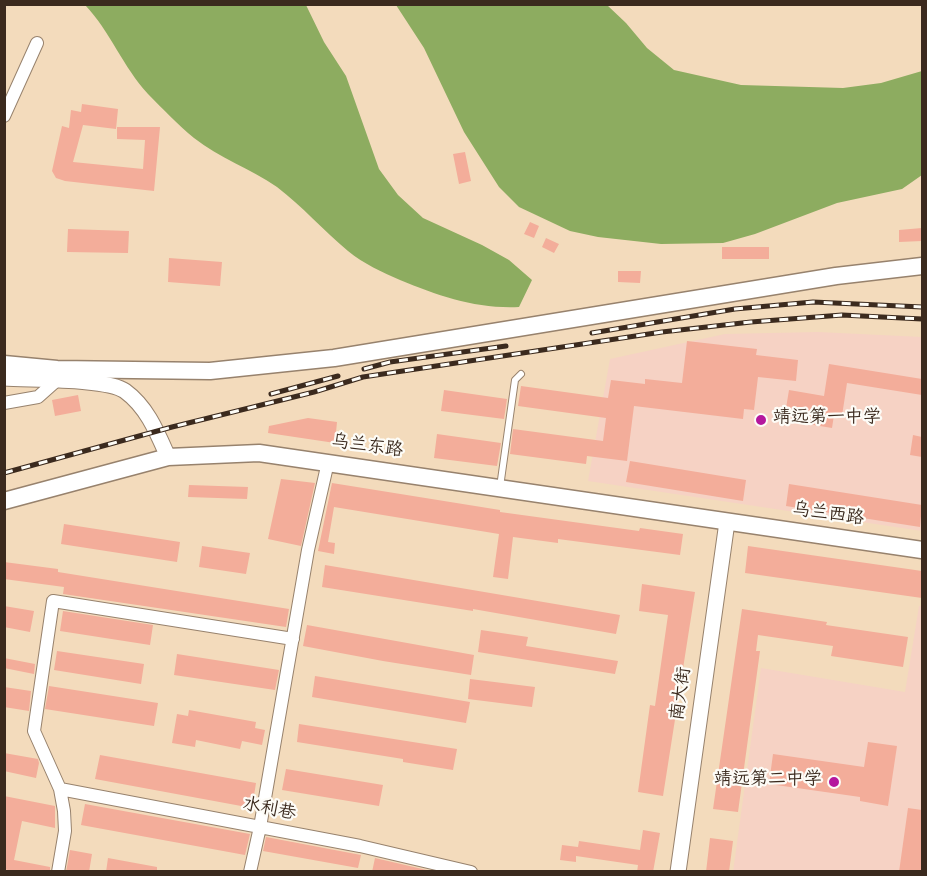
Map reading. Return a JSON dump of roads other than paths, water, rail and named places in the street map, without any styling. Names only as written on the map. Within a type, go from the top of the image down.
[{"type":"main road","points":[[4,364],[57,369],[210,371],[334,358],[836,276],[922,266]]},
{"type":"main road","name":"乌兰东路","points":[[4,501],[168,457],[259,453],[727,522]]},
{"type":"main road","name":"乌兰西路","points":[[727,522],[922,550]]},
{"type":"street","points":[[4,116],[37,43]]},
{"type":"street","points":[[4,378],[103,384],[123,389],[139,403],[150,419],[168,457]]},
{"type":"street","points":[[4,403],[38,397],[56,381]]},
{"type":"street","points":[[250,872],[261,827],[308,550],[328,462]]},
{"type":"street","name":"南大街","points":[[678,872],[727,522]]},
{"type":"street","points":[[58,872],[65,831],[60,789],[34,731],[53,601],[292,639]]},
{"type":"street","name":"水利巷","points":[[60,789],[360,846],[471,872]]},
{"type":"lane","points":[[500,487],[515,380],[521,374]]},
{"type":"railway","points":[[592,333],[735,309],[813,302],[922,307]]},
{"type":"railway","points":[[4,473],[172,427],[314,392],[363,377],[662,332],[751,322],[842,315],[922,319]]},
{"type":"railway","points":[[364,369],[390,362],[506,346]]},
{"type":"railway","points":[[271,394],[338,376]]},
{"type":"place","name":"靖远第一中学","points":[[761,420]]},
{"type":"place","name":"靖远第二中学","points":[[834,782]]}]
